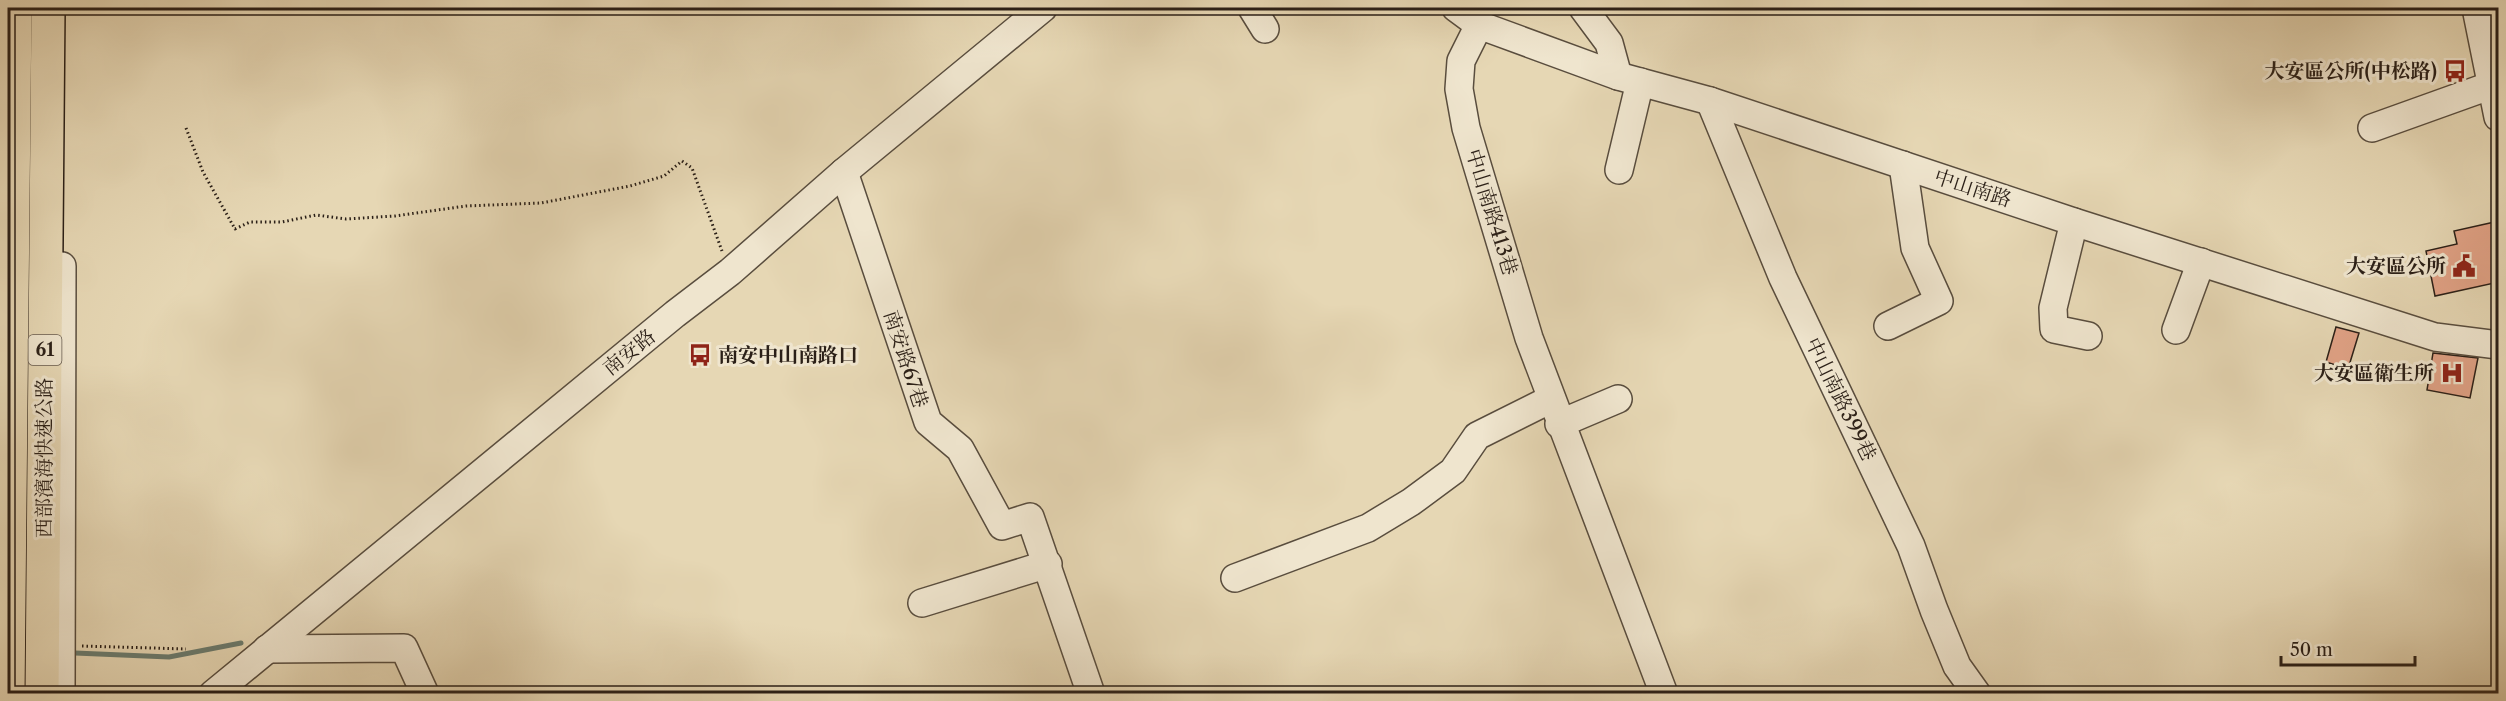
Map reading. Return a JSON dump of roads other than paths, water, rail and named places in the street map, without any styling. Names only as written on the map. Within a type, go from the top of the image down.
[{"type":"highway","name":"西部濱海快速公路","points":[[8,693],[15,8]]},
{"type":"highway","name":"西部濱海快速公路","points":[[42,693],[48,8]]},
{"type":"street","points":[[61,693],[62,8]]},
{"type":"street","name":"南安路","points":[[213,693],[675,314],[730,272],[844,172],[1043,8]]},
{"type":"street","name":"中山南路","points":[[1456,8],[1479,25],[1629,79],[1710,101],[2074,222],[2435,337],[2499,345]]},
{"type":"street","points":[[1582,8],[1609,43],[1629,79],[1619,170]]},
{"type":"street","points":[[2476,8],[2499,117]]},
{"type":"street","name":"中山南路413巷","points":[[1479,25],[1461,62],[1459,89],[1466,128],[1493,211],[1529,338],[1664,693]]},
{"type":"street","points":[[2372,128],[2492,85]]},
{"type":"street","name":"中山南路399巷","points":[[1710,101],[1783,278],[1911,546],[1957,666],[1977,693]]},
{"type":"street","points":[[1888,326],[1939,301],[1915,248],[1903,165]]},
{"type":"street","name":"南安路67巷","points":[[844,172],[928,422],[960,448],[1002,526],[1030,517],[1091,693]]},
{"type":"street","points":[[2074,222],[2053,308],[2054,329],[2088,336]]},
{"type":"street","points":[[2176,330],[2201,262]]},
{"type":"street","points":[[1234,578],[1368,528],[1412,502],[1453,471],[1477,436],[1555,411],[1618,399]]},
{"type":"street","points":[[922,603],[1048,564]]},
{"type":"street","points":[[267,649],[404,648],[425,693]]},
{"type":"waterway","points":[[75,653],[169,657],[241,643]]},
{"type":"place","name":"大安區公所(中松路)","points":[[2455,71]]},
{"type":"place","name":"大安區公所","points":[[2464,266]]},
{"type":"place","name":"南安中山南路口","points":[[700,355]]},
{"type":"place","name":"大安區衛生所","points":[[2452,373]]}]
